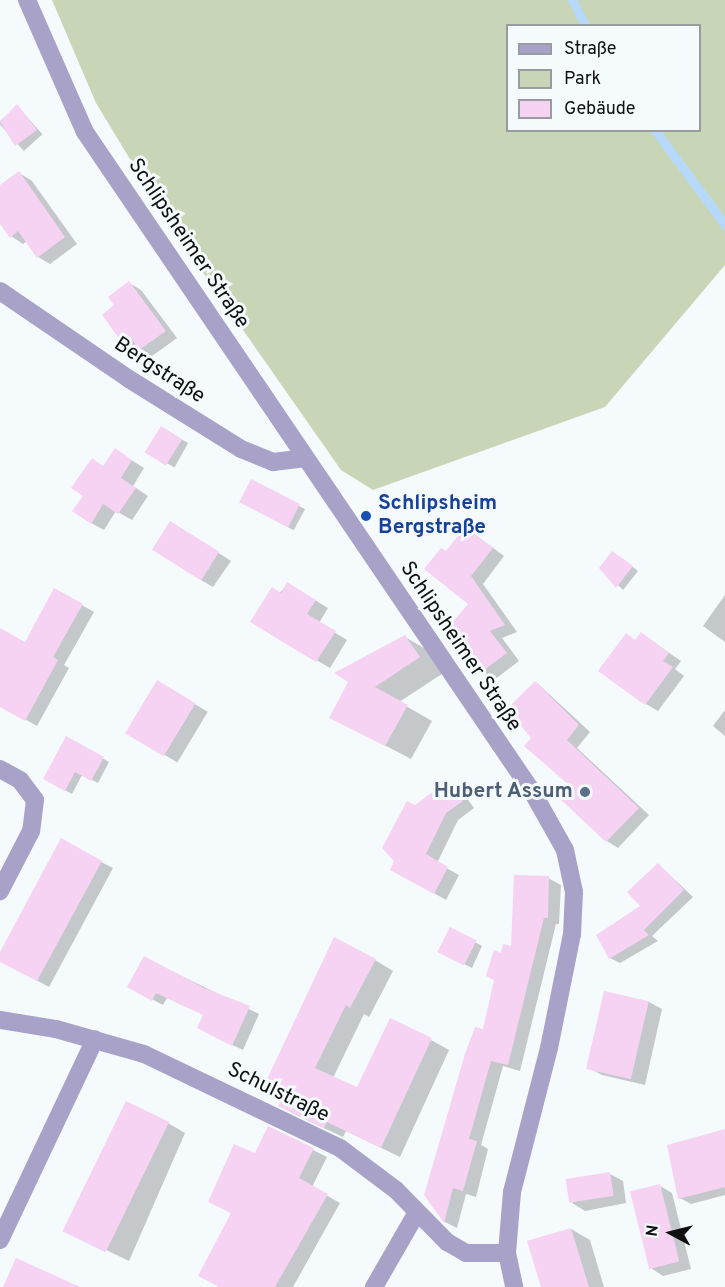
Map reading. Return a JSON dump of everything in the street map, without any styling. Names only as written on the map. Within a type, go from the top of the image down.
[{"type":"street","name":"Schlipsheimer Straße","points":[[27,0],[85,132],[533,793],[565,850],[574,892],[572,934],[549,1048],[512,1192],[507,1253],[514,1287]]},
{"type":"street","name":"Bergstraße","points":[[0,291],[241,449],[273,462],[304,458]]},
{"type":"street","points":[[0,769],[20,780],[35,800],[31,831],[0,891]]},
{"type":"street","name":"Schulstraße","points":[[0,1020],[95,1039],[144,1054],[340,1148],[396,1190],[416,1214],[447,1242],[466,1253],[507,1253]]},
{"type":"street","points":[[0,1239],[95,1039]]},
{"type":"street","points":[[374,1287],[416,1214]]},
{"type":"green space","points":[[52,0],[725,0],[725,265],[605,407],[373,490],[341,470],[171,227],[96,103]]},
{"type":"building","points":[[17,104],[37,130],[15,146],[0,122]]},
{"type":"building","points":[[19,171],[65,237],[37,258],[18,231],[10,238],[0,224],[0,185]]},
{"type":"building","points":[[129,281],[166,331],[139,350],[131,338],[123,344],[102,315],[114,305],[108,297]]},
{"type":"building","points":[[161,426],[182,439],[166,466],[145,452]]},
{"type":"building","points":[[115,448],[132,460],[121,478],[136,488],[118,514],[103,504],[91,524],[72,511],[83,496],[71,488],[92,458],[103,466]]},
{"type":"building","points":[[251,479],[300,504],[288,527],[239,502]]},
{"type":"building","points":[[170,521],[219,552],[201,581],[152,550]]},
{"type":"building","points":[[465,527],[493,548],[471,576],[505,625],[490,631],[507,653],[480,673],[445,631],[468,604],[424,569],[441,548],[446,551]]},
{"type":"building","points":[[612,551],[633,566],[616,588],[599,568]]},
{"type":"building","points":[[287,582],[316,600],[307,614],[336,631],[316,662],[250,622],[272,587],[281,593]]},
{"type":"building","points":[[54,588],[83,604],[53,657],[58,660],[25,721],[0,707],[0,628],[25,642]]},
{"type":"building","points":[[641,632],[669,653],[663,661],[673,667],[645,705],[598,671],[626,633],[635,640]]},
{"type":"building","points":[[405,635],[420,657],[375,687],[408,705],[385,746],[329,718],[348,682],[334,673]]},
{"type":"building","points":[[157,680],[196,703],[164,756],[125,733]]},
{"type":"building","points":[[535,681],[579,725],[567,740],[639,808],[606,842],[558,797],[569,785],[524,746],[531,738],[507,709]]},
{"type":"building","points":[[66,736],[104,757],[91,781],[75,772],[65,791],[43,779]]},
{"type":"building","points":[[448,781],[463,801],[446,813],[426,854],[448,867],[434,894],[390,870],[394,861],[382,848],[407,801],[415,805]]},
{"type":"building","points":[[61,838],[102,861],[37,981],[0,962],[0,952]]},
{"type":"building","points":[[658,863],[684,890],[644,930],[649,935],[609,959],[596,935],[640,906],[627,892]]},
{"type":"building","points":[[514,875],[549,876],[548,918],[544,918],[508,1065],[491,1061],[469,1139],[477,1141],[463,1191],[453,1188],[444,1223],[424,1195],[465,1054],[475,1027],[483,1029],[494,980],[486,976],[494,950],[501,953],[503,944],[511,946]]},
{"type":"building","points":[[450,927],[477,941],[464,966],[437,952]]},
{"type":"building","points":[[334,937],[376,959],[350,1008],[346,1005],[315,1068],[357,1087],[390,1018],[432,1038],[381,1148],[327,1122],[324,1128],[278,1106],[282,1099],[262,1090]]},
{"type":"building","points":[[144,956],[204,988],[250,1006],[232,1046],[197,1028],[203,1015],[156,993],[152,1001],[127,987]]},
{"type":"building","points":[[604,991],[649,1001],[631,1079],[586,1069]]},
{"type":"building","points":[[126,1101],[169,1122],[106,1252],[62,1231]]},
{"type":"building","points":[[268,1126],[314,1148],[299,1178],[328,1194],[275,1287],[219,1287],[198,1276],[231,1213],[208,1202],[234,1144],[255,1153]]},
{"type":"building","points":[[725,1129],[725,1187],[678,1199],[667,1145]]},
{"type":"building","points":[[610,1172],[614,1196],[569,1203],[566,1179]]},
{"type":"building","points":[[660,1184],[679,1262],[649,1269],[630,1191]]},
{"type":"building","points":[[571,1228],[589,1287],[541,1287],[527,1241]]},
{"type":"building","points":[[16,1258],[80,1287],[3,1287]]},
{"type":"waterway","points":[[572,0],[585,24]]},
{"type":"waterway","points":[[656,132],[725,225]]},
{"type":"place","name":"Schlipsheim Bergstraße","points":[[366,516]]},
{"type":"place","name":"Hubert Assum","points":[[585,792]]}]
